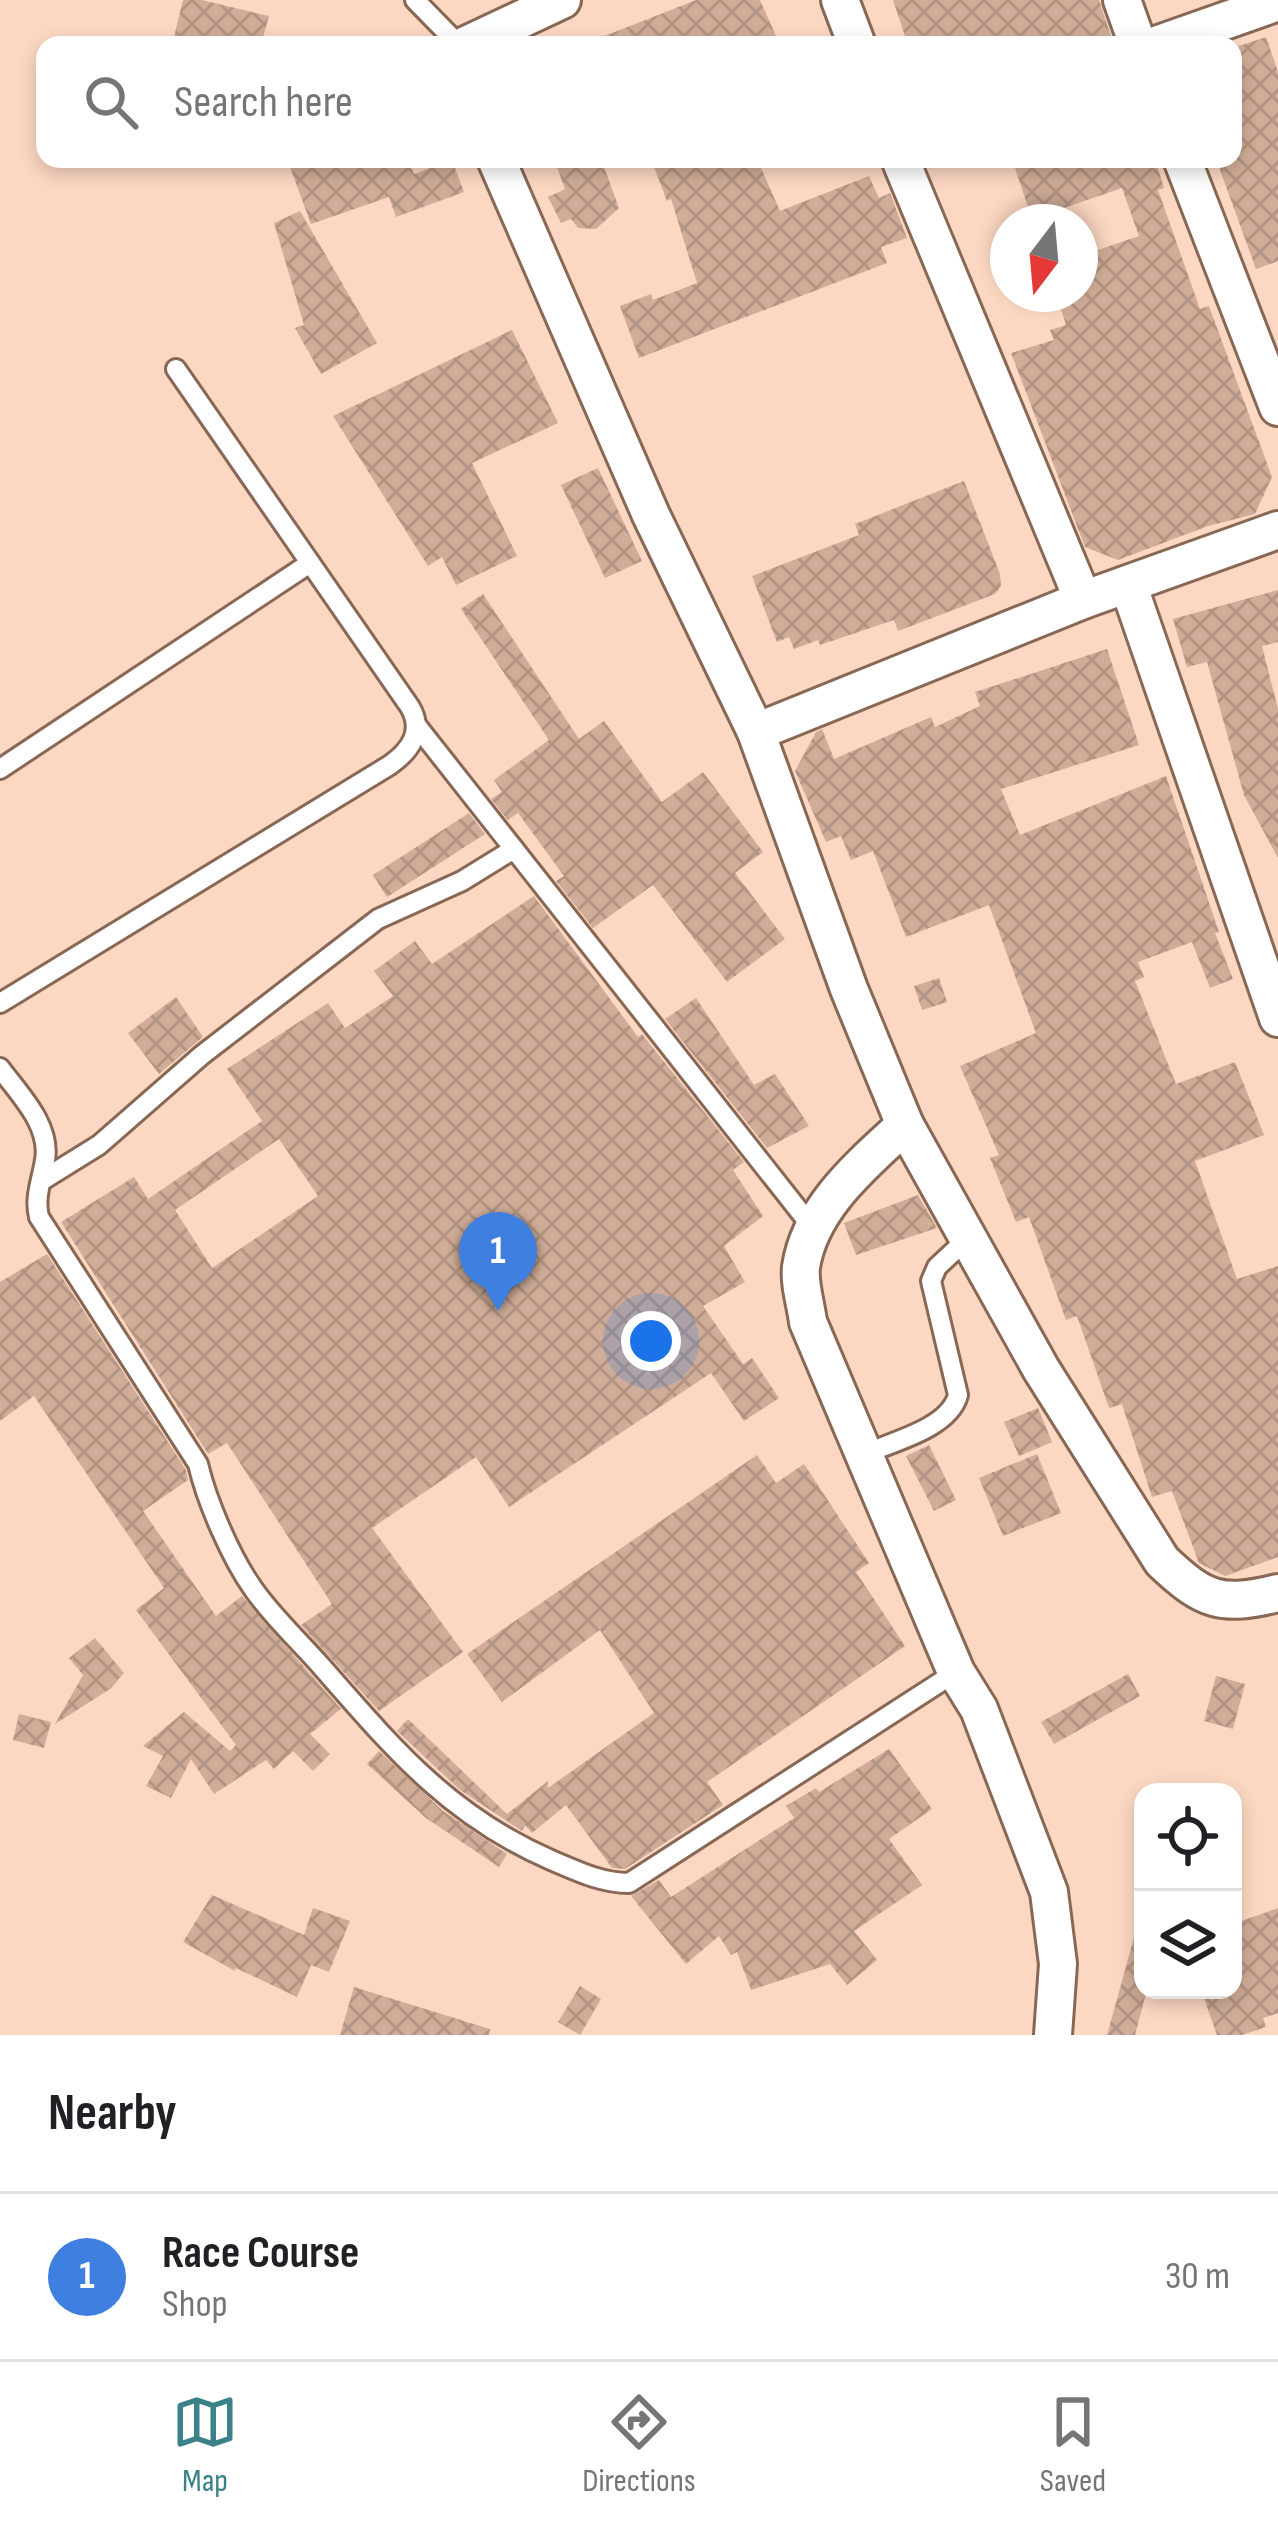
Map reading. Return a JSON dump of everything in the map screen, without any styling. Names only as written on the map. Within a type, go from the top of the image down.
[{"type":"street","points":[[483,36],[562,0]]},
{"type":"street","points":[[840,0],[854,36]]},
{"type":"street","points":[[1122,0],[1135,36]]},
{"type":"street","points":[[1182,36],[1278,2]]},
{"type":"street","points":[[500,168],[651,515],[756,732],[848,988],[905,1126],[1041,1369],[1162,1561],[1189,1586],[1220,1602],[1278,1593]]},
{"type":"street","points":[[905,168],[1083,600]]},
{"type":"street","points":[[1185,168],[1278,407]]},
{"type":"street","points":[[756,732],[1083,600],[1278,530]]},
{"type":"street","points":[[1128,584],[1278,1018]]},
{"type":"street","points":[[905,1126],[860,1166],[812,1227],[800,1270],[808,1322],[956,1672],[979,1709],[1049,1892],[1058,1964],[1053,2035]]},
{"type":"lane","points":[[416,0],[454,36]]},
{"type":"lane","points":[[176,369],[410,706],[417,725],[812,1227]]},
{"type":"lane","points":[[0,769],[310,562]]},
{"type":"lane","points":[[0,1003],[390,765],[409,749],[417,725]]},
{"type":"lane","points":[[40,1181],[99,1144],[202,1054],[378,919],[462,881],[514,848]]},
{"type":"lane","points":[[0,1068],[39,1123],[46,1155],[36,1204],[39,1217],[197,1465],[204,1490],[253,1588],[394,1749],[460,1810],[517,1845],[608,1882],[629,1882],[956,1672]]},
{"type":"lane","points":[[862,1455],[942,1419],[955,1408],[958,1395],[931,1282],[937,1267],[969,1238]]},
{"type":"building","points":[[183,0],[269,16],[263,36],[174,36]]},
{"type":"building","points":[[696,0],[760,0],[776,36],[605,36]]},
{"type":"building","points":[[893,0],[1099,0],[1111,36],[905,36]]},
{"type":"building","points":[[1266,37],[1278,72],[1278,261],[1256,269],[1219,168],[1242,168],[1242,45]]},
{"type":"building","points":[[290,168],[412,168],[414,174],[455,168],[464,192],[396,217],[389,197],[311,224]]},
{"type":"building","points":[[557,168],[604,168],[619,208],[596,229],[578,228],[571,219],[561,223],[548,197],[565,189]]},
{"type":"building","points":[[654,168],[761,168],[780,211],[869,176],[879,198],[890,193],[907,238],[881,247],[887,263],[639,358],[620,306],[651,294],[653,300],[697,283],[671,199],[667,201]]},
{"type":"building","points":[[1015,168],[1158,168],[1164,188],[1158,190],[1200,309],[1209,306],[1272,477],[1255,514],[1118,560],[1085,547],[1011,353],[1054,340],[1050,330],[1066,325],[1062,312],[1098,312],[1098,250],[1139,236],[1122,188],[1076,204],[1027,204]]},
{"type":"building","points":[[300,211],[377,343],[321,374],[295,328],[304,325],[274,223]]},
{"type":"building","points":[[512,330],[558,423],[472,463],[517,556],[456,585],[442,557],[428,566],[333,416]]},
{"type":"building","points":[[598,468],[642,561],[605,578],[561,485]]},
{"type":"building","points":[[964,481],[1000,574],[1001,586],[995,594],[898,631],[894,620],[820,645],[818,640],[794,649],[789,637],[777,642],[752,576],[859,535],[855,524]]},
{"type":"building","points":[[1278,590],[1278,642],[1262,646],[1278,709],[1278,858],[1244,795],[1207,662],[1187,667],[1173,619]]},
{"type":"building","points":[[483,594],[579,739],[604,721],[662,802],[703,772],[763,852],[735,873],[785,939],[727,982],[653,885],[593,928],[556,881],[564,876],[518,813],[508,820],[491,799],[502,792],[494,780],[549,740],[461,609]]},
{"type":"building","points":[[1107,649],[1139,745],[1001,789],[1020,835],[1166,776],[1233,979],[1210,988],[1192,942],[1138,962],[1144,977],[1135,981],[1176,1084],[1235,1062],[1264,1135],[1195,1161],[1237,1279],[1278,1266],[1278,1557],[1225,1576],[1199,1563],[1172,1491],[1152,1497],[1122,1404],[1109,1408],[1077,1316],[1066,1320],[1029,1217],[1016,1222],[990,1158],[999,1155],[960,1066],[1036,1033],[989,905],[906,937],[873,851],[851,860],[841,836],[826,842],[795,771],[822,729],[834,759],[931,717],[935,727],[980,706],[975,692]]},
{"type":"building","points":[[469,813],[485,834],[387,897],[373,875]]},
{"type":"building","points":[[534,896],[638,1037],[642,1034],[744,1162],[733,1170],[763,1216],[724,1246],[745,1282],[703,1306],[743,1364],[752,1358],[779,1398],[744,1421],[711,1373],[509,1507],[476,1457],[372,1528],[463,1652],[379,1711],[301,1625],[332,1604],[227,1443],[208,1454],[61,1222],[134,1177],[148,1199],[262,1121],[227,1069],[328,1003],[345,1028],[393,996],[374,971],[415,941],[432,964]],"holes":[[[279,1139],[318,1196],[212,1268],[175,1210]]]},
{"type":"building","points":[[939,978],[947,1002],[922,1010],[914,986]]},
{"type":"building","points":[[176,997],[203,1037],[159,1074],[128,1033]]},
{"type":"building","points":[[696,998],[754,1085],[775,1074],[809,1126],[767,1148],[665,1019]]},
{"type":"building","points":[[918,1195],[937,1228],[856,1255],[844,1223]]},
{"type":"building","points":[[47,1254],[186,1470],[188,1480],[143,1511],[216,1616],[242,1596],[341,1709],[310,1734],[330,1754],[313,1771],[293,1751],[274,1769],[266,1760],[214,1794],[191,1759],[171,1798],[146,1786],[163,1756],[143,1746],[184,1712],[230,1751],[236,1745],[136,1610],[164,1588],[34,1396],[0,1421],[0,1282]]},
{"type":"building","points":[[1038,1408],[1052,1442],[1019,1456],[1004,1422]]},
{"type":"building","points":[[929,1445],[956,1500],[934,1511],[906,1456]]},
{"type":"building","points":[[1037,1454],[1061,1513],[1003,1536],[979,1478]]},
{"type":"building","points":[[757,1455],[776,1483],[804,1464],[869,1563],[856,1572],[905,1646],[707,1782],[723,1805],[625,1869],[612,1868],[566,1805],[532,1833],[525,1825],[522,1831],[460,1790],[397,1731],[408,1719],[507,1814],[548,1781],[548,1788],[654,1713],[600,1630],[502,1702],[467,1654]]},
{"type":"building","points":[[95,1638],[124,1673],[110,1689],[55,1724],[83,1675],[69,1658]]},
{"type":"building","points":[[1128,1674],[1140,1696],[1054,1744],[1041,1722]]},
{"type":"building","points":[[1216,1676],[1245,1684],[1233,1729],[1204,1721]]},
{"type":"building","points":[[19,1714],[51,1722],[44,1748],[13,1740]]},
{"type":"building","points":[[889,1749],[932,1809],[889,1839],[922,1885],[854,1931],[877,1960],[847,1985],[830,1964],[751,1990],[737,1952],[731,1955],[719,1936],[686,1964],[631,1896],[659,1880],[671,1897],[794,1818],[786,1806],[816,1788],[819,1792]]},
{"type":"building","points":[[379,1751],[443,1811],[507,1854],[499,1867],[426,1818],[367,1764]]},
{"type":"building","points":[[212,1895],[304,1935],[313,1908],[350,1921],[329,1972],[311,1965],[297,1997],[183,1942]]},
{"type":"building","points":[[1278,1908],[1278,2013],[1263,2018],[1266,2027],[1242,2035],[1217,2035],[1204,1999],[1242,1999],[1242,1921]]},
{"type":"building","points":[[1134,1938],[1134,1999],[1145,1999],[1135,2035],[1107,2035]]},
{"type":"building","points":[[580,1986],[601,1999],[580,2035],[558,2022]]},
{"type":"building","points":[[354,1987],[490,2029],[489,2035],[340,2035]]},
{"type":"place","name":"Race Course","points":[[498,1311]]}]
